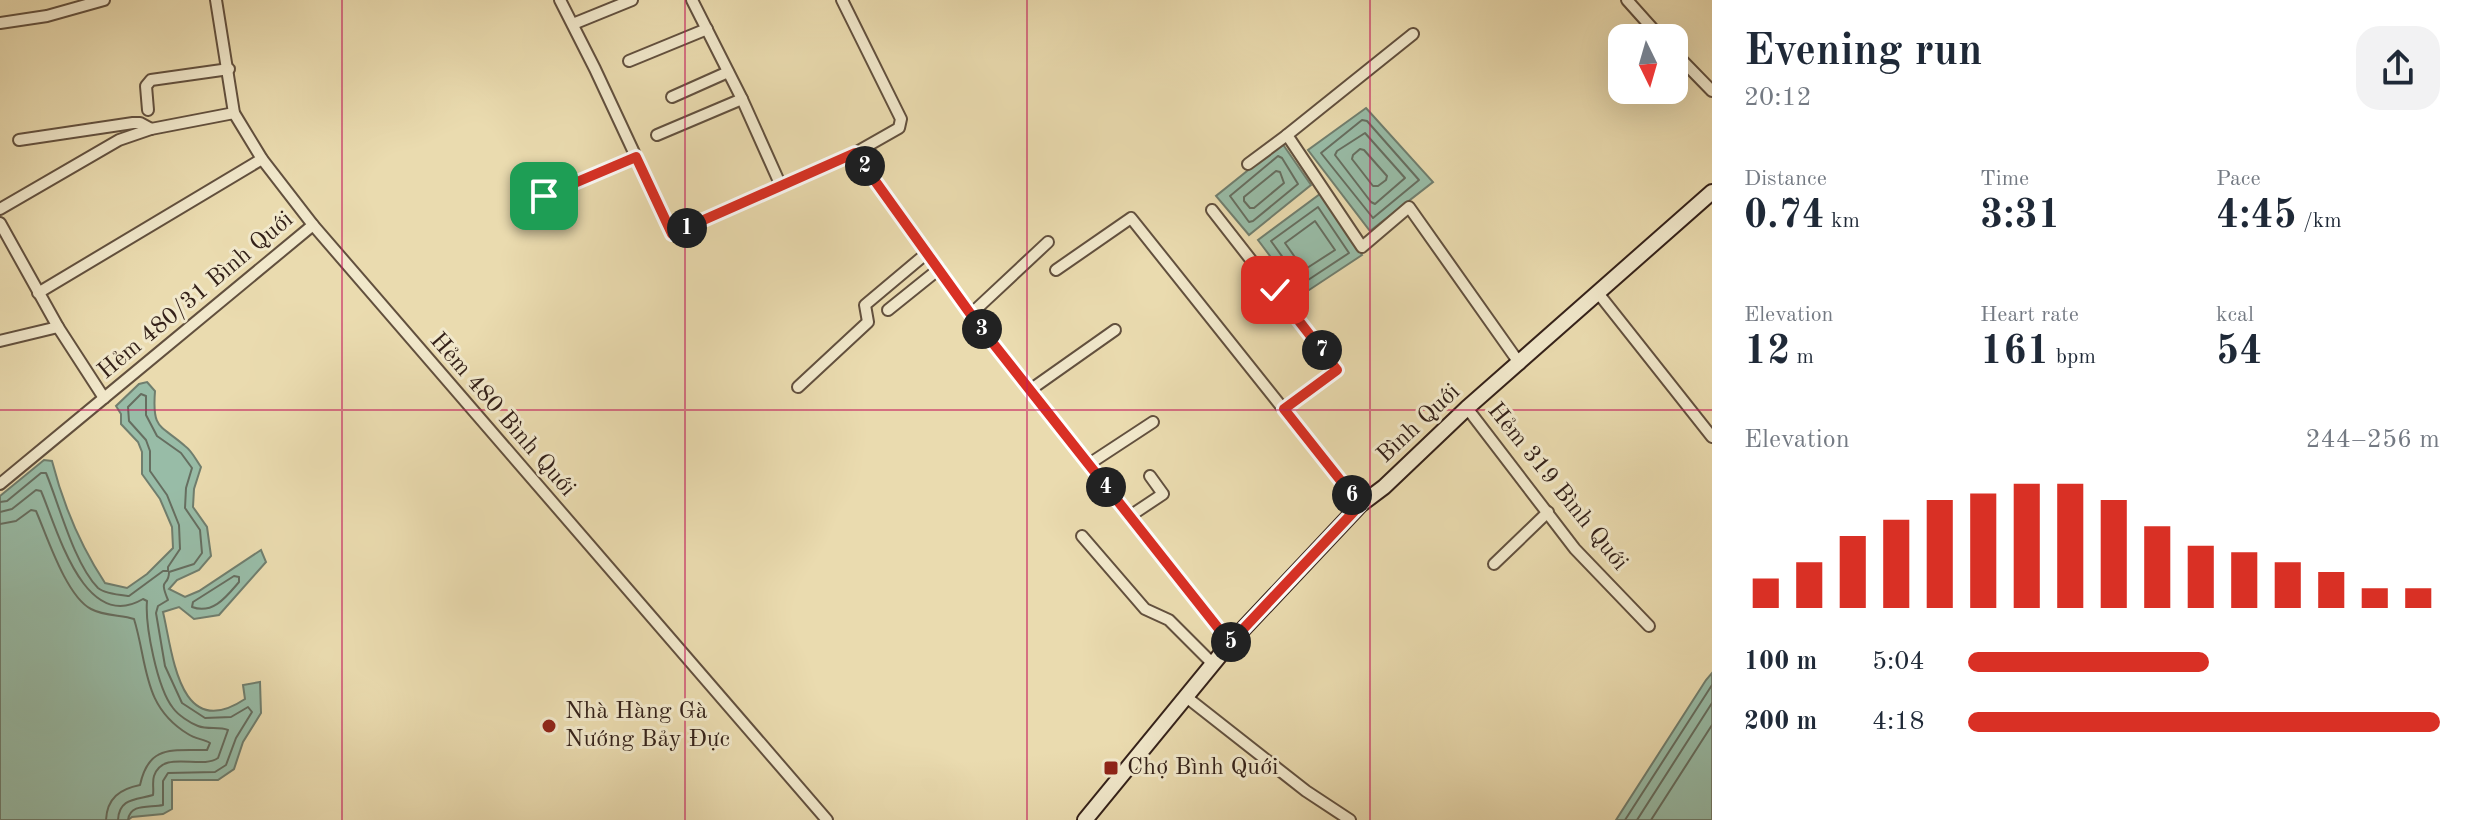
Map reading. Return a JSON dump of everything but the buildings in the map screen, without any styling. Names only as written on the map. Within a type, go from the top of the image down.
[{"type":"main road","name":"Bình Quới","points":[[1085,820],[1230,643],[1360,505],[1384,487],[1467,408],[1712,192]]},
{"type":"street","points":[[0,23],[47,16],[104,0]]},
{"type":"street","name":"Hẻm 480 Bình Quới","points":[[216,0],[234,113],[262,159],[313,225],[827,820]]},
{"type":"street","points":[[560,0],[672,234],[855,153],[899,128],[901,119],[842,0]]},
{"type":"street","points":[[573,24],[632,0]]},
{"type":"street","points":[[692,0],[781,186]]},
{"type":"street","points":[[1627,0],[1648,24]]},
{"type":"street","points":[[629,61],[707,29]]},
{"type":"street","points":[[1248,164],[1413,34]]},
{"type":"street","points":[[1688,66],[1712,91]]},
{"type":"street","points":[[148,110],[146,86],[151,80],[229,69]]},
{"type":"street","points":[[672,97],[728,72]]},
{"type":"street","points":[[657,135],[742,99]]},
{"type":"street","points":[[0,209],[119,140],[151,129],[234,113]]},
{"type":"street","points":[[19,140],[133,123],[151,129]]},
{"type":"street","points":[[1287,135],[1362,247],[1409,207],[1520,364]]},
{"type":"street","points":[[855,153],[971,314],[1230,643]]},
{"type":"street","points":[[544,196],[636,157]]},
{"type":"street","points":[[38,293],[262,159]]},
{"type":"street","points":[[1212,210],[1337,370],[1284,409]]},
{"type":"street","points":[[1056,270],[1131,218],[1360,505]]},
{"type":"street","name":"Hẻm 480/31 Bình Quới","points":[[0,223],[58,327],[104,398],[313,225]]},
{"type":"street","points":[[971,314],[1048,242]]},
{"type":"street","points":[[798,387],[868,322],[865,305],[927,253]]},
{"type":"street","points":[[888,310],[939,269]]},
{"type":"street","points":[[1598,293],[1712,437]]},
{"type":"street","points":[[0,341],[58,327]]},
{"type":"street","points":[[1030,390],[1115,330]]},
{"type":"street","points":[[0,484],[104,398]]},
{"type":"street","name":"Hẻm 319 Bình Quới","points":[[1467,408],[1582,558],[1649,626]]},
{"type":"street","points":[[1089,464],[1153,422]]},
{"type":"street","points":[[1130,516],[1163,494],[1150,476]]},
{"type":"street","points":[[1494,564],[1548,512]]},
{"type":"street","points":[[1082,536],[1145,609],[1169,620],[1213,664]]},
{"type":"street","points":[[1185,696],[1306,791],[1350,820]]},
{"type":"water","points":[[1366,108],[1433,182],[1370,231],[1308,150]]},
{"type":"water","points":[[1282,143],[1311,185],[1249,235],[1216,196]]},
{"type":"water","points":[[1320,194],[1362,255],[1300,296],[1258,240]]},
{"type":"water","points":[[147,382],[155,391],[155,413],[160,425],[192,453],[201,467],[194,489],[193,507],[207,527],[211,556],[199,570],[177,580],[169,589],[185,597],[261,550],[266,562],[219,615],[194,619],[179,607],[163,612],[176,670],[193,702],[206,710],[223,710],[245,699],[243,685],[260,682],[261,713],[243,742],[234,769],[218,780],[172,780],[172,809],[163,814],[128,820],[0,820],[0,496],[44,460],[52,461],[73,524],[105,583],[127,588],[147,574],[173,548],[172,527],[160,499],[142,474],[142,452],[138,442],[121,424],[121,414],[116,406],[139,384]]},
{"type":"water","points":[[1712,673],[1712,820],[1616,820],[1706,680]]},
{"type":"place","name":"Nhà Hàng Gà Nướng Bảy Đực","points":[[549,726]]},
{"type":"place","name":"Chợ Bình Quới","points":[[1111,768]]},
{"type":"route","points":[[544,196],[636,157],[672,234],[855,153],[977,323],[1230,643],[1360,505],[1284,409],[1337,370],[1275,290]]}]
